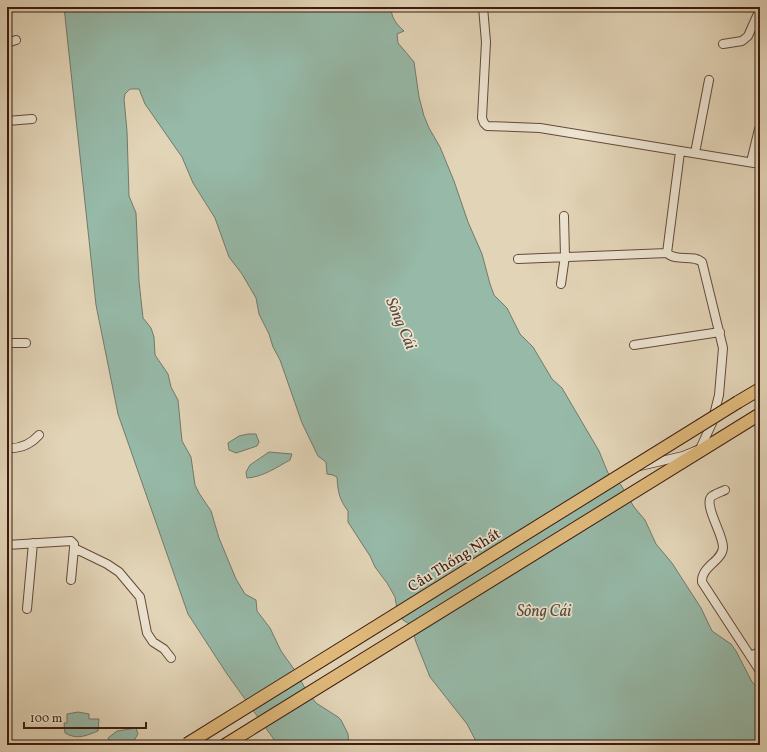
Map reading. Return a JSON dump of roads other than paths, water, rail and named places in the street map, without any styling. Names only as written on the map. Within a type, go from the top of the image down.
[{"type":"main road","name":"Cầu Thống Nhất","points":[[186,745],[760,389]]},
{"type":"main road","points":[[225,745],[760,414]]},
{"type":"street","points":[[483,7],[486,42],[482,118],[487,126],[526,126],[564,131],[680,152],[695,153],[760,164]]},
{"type":"street","points":[[723,44],[742,41],[748,36],[760,9]]},
{"type":"street","points":[[7,43],[16,40]]},
{"type":"street","points":[[695,153],[709,80]]},
{"type":"street","points":[[7,121],[32,119]]},
{"type":"street","points":[[751,162],[760,129]]},
{"type":"street","points":[[667,253],[680,152]]},
{"type":"street","points":[[561,284],[565,256],[564,216]]},
{"type":"street","points":[[518,259],[667,253],[673,257],[696,259],[702,262],[723,348],[719,395],[712,423],[700,449],[683,456],[628,469]]},
{"type":"street","points":[[634,345],[720,332]]},
{"type":"street","points":[[7,343],[26,343]]},
{"type":"street","points":[[7,448],[19,448],[29,444],[39,435]]},
{"type":"street","points":[[725,490],[712,496],[709,502],[723,547],[722,553],[706,569],[702,577],[702,582],[760,670]]},
{"type":"street","points":[[7,545],[71,541],[74,544],[71,580]]},
{"type":"street","points":[[27,609],[32,543]]},
{"type":"street","points":[[74,548],[107,564],[119,572],[140,598],[147,633],[153,642],[164,649],[171,658]]},
{"type":"street","points":[[750,656],[760,652]]},
{"type":"water","name":"Sông Cái","points":[[64,7],[391,7],[394,20],[404,31],[397,34],[398,43],[414,62],[419,97],[424,116],[440,147],[454,181],[468,222],[482,254],[494,295],[507,308],[520,334],[533,347],[552,379],[562,388],[599,451],[608,473],[621,485],[634,507],[645,520],[656,544],[672,563],[701,608],[712,631],[731,644],[752,682],[760,690],[760,745],[478,745],[467,724],[430,677],[411,625],[403,620],[397,609],[395,597],[348,522],[348,511],[340,495],[337,477],[327,474],[326,462],[318,456],[302,423],[280,360],[259,314],[256,298],[242,274],[229,257],[215,218],[193,183],[182,157],[145,104],[139,89],[130,89],[125,94],[124,99],[127,131],[129,196],[136,213],[139,281],[143,318],[151,328],[154,337],[155,355],[168,374],[171,387],[178,400],[182,441],[191,457],[195,485],[211,511],[219,538],[236,579],[245,594],[256,600],[257,611],[270,628],[281,651],[296,672],[306,690],[316,703],[341,720],[348,734],[349,745],[278,745],[227,674],[188,614],[118,414],[96,305]]},
{"type":"water","points":[[256,434],[259,442],[257,446],[236,453],[229,450],[228,443],[239,436]]},
{"type":"water","points":[[269,452],[292,454],[290,460],[275,469],[259,476],[247,478],[246,472],[250,465]]},
{"type":"water","points":[[78,712],[89,714],[89,719],[99,719],[98,731],[85,736],[77,737],[65,733],[64,723],[67,723],[67,714]]},
{"type":"water","points":[[136,728],[138,734],[133,742],[129,742],[126,745],[113,745],[108,738],[117,731]]}]
